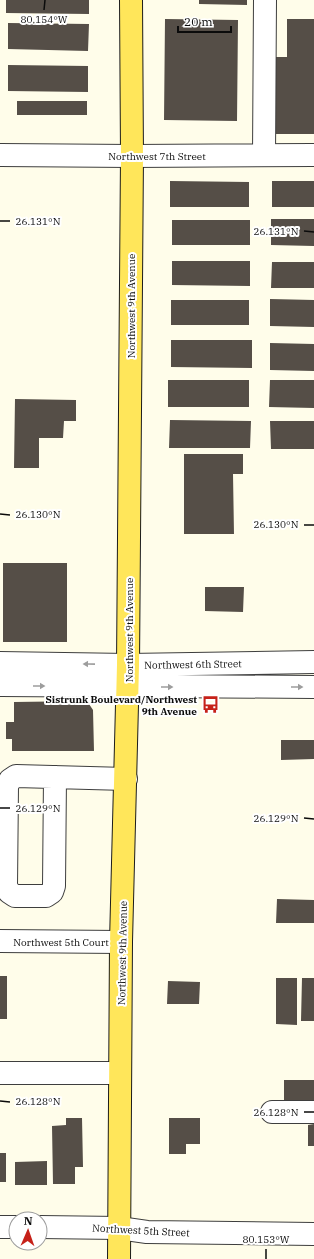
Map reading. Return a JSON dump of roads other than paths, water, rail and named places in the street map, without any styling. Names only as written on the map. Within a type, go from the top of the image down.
[{"type":"main road","name":"Northwest 9th Avenue","points":[[119,1259],[121,942],[128,686],[132,156],[131,0]]},
{"type":"street","points":[[264,0],[264,155]]},
{"type":"street","name":"Northwest 7th Street","points":[[0,155],[314,155]]},
{"type":"street","name":"Northwest 6th Street","points":[[0,663],[128,665],[314,662]]},
{"type":"street","points":[[0,686],[314,687]]},
{"type":"street","points":[[54,777],[54,886],[52,892],[46,896],[15,896],[9,892],[6,886],[7,786],[10,780],[16,776],[126,778]]},
{"type":"street","name":"Northwest 5th Court","points":[[0,941],[121,942]]},
{"type":"street","points":[[0,1073],[120,1073]]},
{"type":"street","points":[[272,1112],[314,1112]]},
{"type":"street","name":"Northwest 5th Street","points":[[48,1227],[119,1228],[147,1232],[314,1234]]},
{"type":"place","name":"Sistrunk Boulevard/Northwest 9th Avenue","points":[[210,705]]}]
